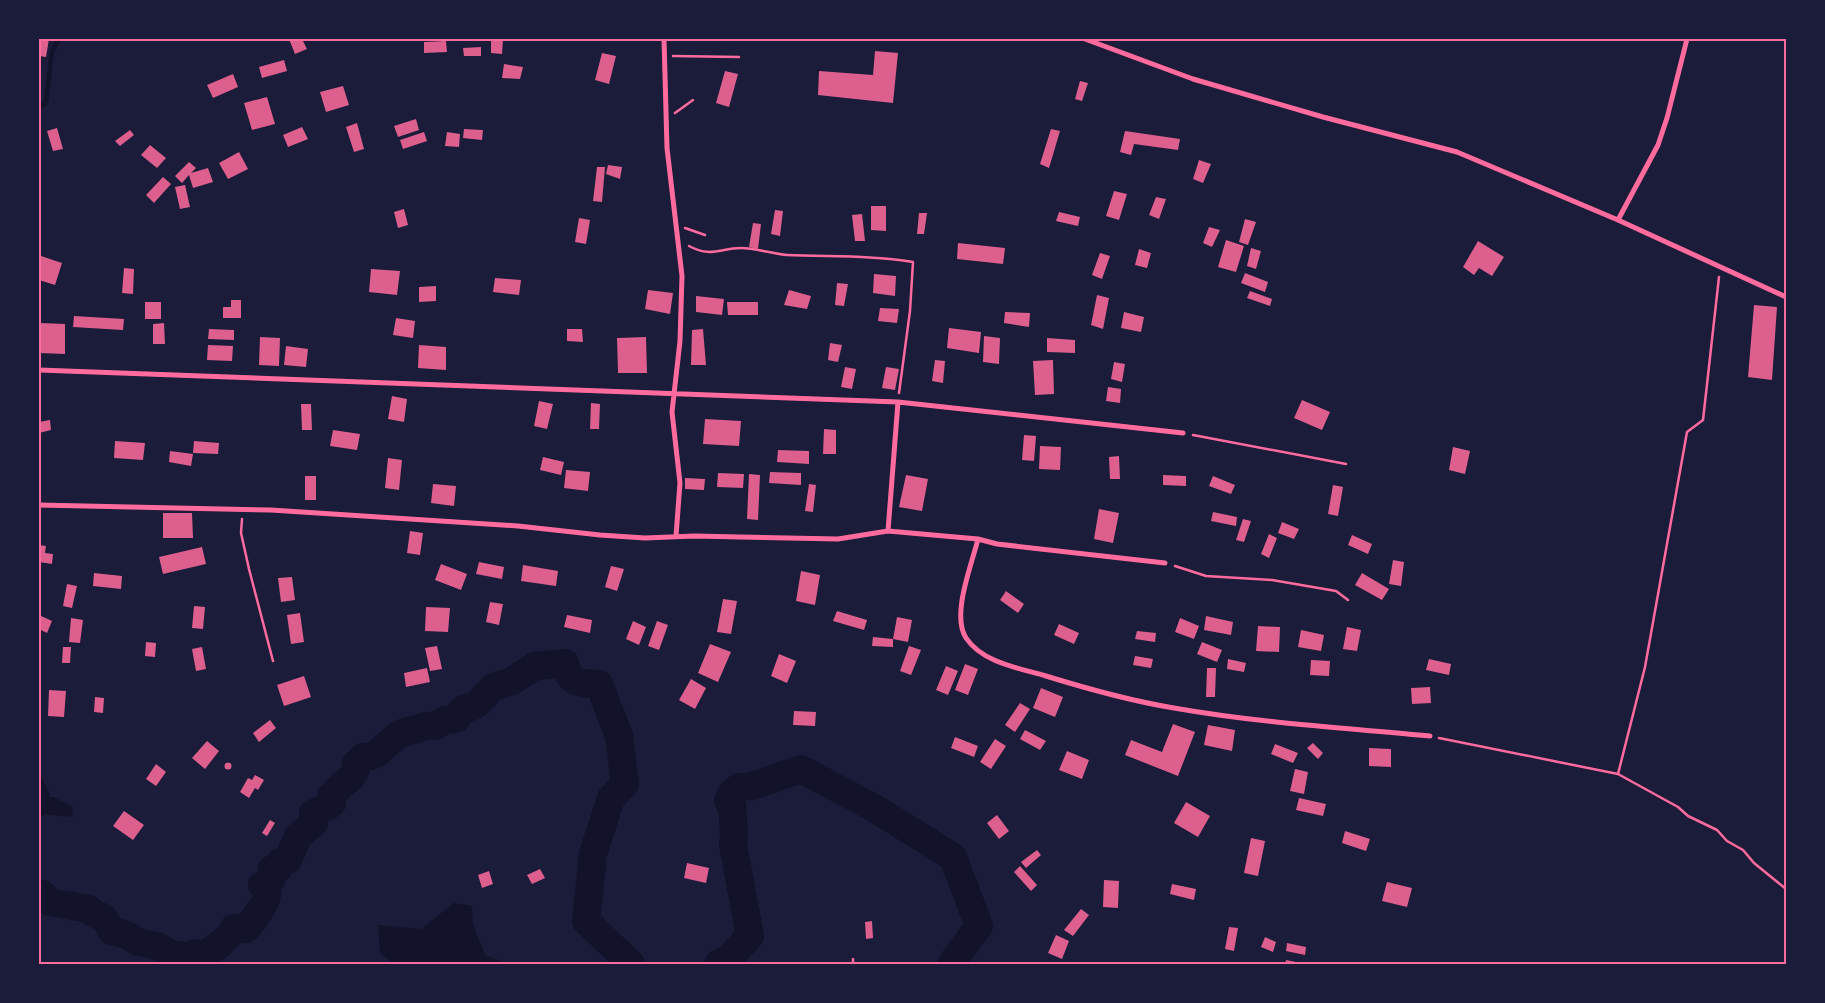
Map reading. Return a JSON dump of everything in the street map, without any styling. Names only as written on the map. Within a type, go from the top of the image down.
[{"type":"street","points":[[664,39],[667,148],[682,276],[680,341],[672,412],[680,483],[676,536]]},
{"type":"street","points":[[1085,39],[1193,79],[1323,117],[1457,152],[1618,220],[1720,265],[1786,297]]},
{"type":"street","points":[[1618,220],[1658,145],[1667,118],[1687,39]]},
{"type":"street","points":[[39,370],[898,402],[1184,433]]},
{"type":"street","points":[[888,532],[898,402]]},
{"type":"street","points":[[39,505],[242,510],[518,526],[645,538],[676,536],[838,539],[888,532],[978,539],[997,544],[1165,563]]},
{"type":"street","points":[[978,539],[961,607],[961,619],[963,633],[970,643],[995,661],[1094,690],[1174,708],[1266,721],[1430,736]]},
{"type":"path","points":[[664,56],[739,57]]},
{"type":"path","points":[[666,119],[694,100]]},
{"type":"path","points":[[676,224],[705,235]]},
{"type":"path","points":[[678,240],[695,249],[716,253],[741,248],[785,255],[884,257],[913,262],[910,311],[898,402]]},
{"type":"path","points":[[1618,774],[1645,667],[1687,432],[1703,420],[1720,265]]},
{"type":"path","points":[[1184,433],[1346,464]]},
{"type":"path","points":[[242,510],[242,533],[273,661]]},
{"type":"path","points":[[1165,563],[1206,576],[1272,580],[1336,591],[1348,600]]},
{"type":"path","points":[[1430,736],[1618,774],[1678,808],[1688,816],[1717,830],[1727,841],[1743,850],[1754,863],[1786,889]]},
{"type":"path","points":[[853,959],[853,964]]},
{"type":"shaded area","points":[[39,773],[50,797],[55,797],[70,805],[73,816],[47,815],[39,817]]},
{"type":"shaded area","points":[[454,903],[472,906],[473,924],[485,955],[506,964],[394,964],[380,953],[378,925],[421,929]]},
{"type":"building","points":[[39,39],[49,39],[46,57],[39,56]]},
{"type":"building","points":[[289,39],[302,39],[307,49],[295,54]]},
{"type":"building","points":[[491,39],[503,39],[502,54],[491,53]]},
{"type":"building","points":[[446,41],[447,52],[424,53],[424,42]]},
{"type":"building","points":[[481,47],[481,56],[464,56],[463,48]]},
{"type":"building","points":[[875,51],[898,53],[893,103],[818,95],[819,71],[873,75]]},
{"type":"building","points":[[602,53],[616,56],[609,84],[595,80]]},
{"type":"building","points":[[284,60],[287,71],[262,78],[259,67]]},
{"type":"building","points":[[504,64],[523,67],[520,79],[502,78]]},
{"type":"building","points":[[725,71],[738,74],[729,107],[716,103]]},
{"type":"building","points":[[233,74],[238,87],[213,98],[207,85]]},
{"type":"building","points":[[1080,81],[1088,83],[1082,101],[1075,99]]},
{"type":"building","points":[[343,86],[349,105],[326,112],[320,92]]},
{"type":"building","points":[[267,97],[275,124],[252,130],[244,103]]},
{"type":"building","points":[[416,119],[419,130],[398,137],[394,126]]},
{"type":"building","points":[[357,123],[364,149],[354,152],[346,127]]},
{"type":"building","points":[[302,127],[308,139],[288,147],[283,135]]},
{"type":"building","points":[[57,128],[63,149],[53,151],[47,131]]},
{"type":"building","points":[[464,129],[483,130],[482,140],[463,138]]},
{"type":"building","points":[[1051,129],[1060,131],[1049,168],[1040,164]]},
{"type":"building","points":[[130,130],[134,135],[120,146],[115,141]]},
{"type":"building","points":[[1125,131],[1180,139],[1178,150],[1134,144],[1131,155],[1120,152]]},
{"type":"building","points":[[424,132],[427,141],[403,149],[400,140]]},
{"type":"building","points":[[447,132],[460,134],[459,147],[445,146]]},
{"type":"building","points":[[150,145],[166,158],[157,168],[141,155]]},
{"type":"building","points":[[239,152],[248,169],[228,179],[219,163]]},
{"type":"building","points":[[1199,160],[1211,164],[1203,183],[1193,179]]},
{"type":"building","points":[[189,162],[196,168],[191,173],[208,168],[213,182],[193,188],[189,175],[182,183],[175,176]]},
{"type":"building","points":[[608,165],[622,167],[620,179],[606,174]]},
{"type":"building","points":[[597,167],[605,167],[602,202],[593,201]]},
{"type":"building","points":[[163,177],[171,184],[154,203],[146,195]]},
{"type":"building","points":[[185,185],[190,207],[180,209],[175,187]]},
{"type":"building","points":[[1114,191],[1127,194],[1119,220],[1106,216]]},
{"type":"building","points":[[1156,197],[1166,199],[1159,219],[1149,215]]},
{"type":"building","points":[[871,206],[886,206],[886,231],[871,230]]},
{"type":"building","points":[[404,209],[408,225],[398,228],[394,212]]},
{"type":"building","points":[[775,210],[783,211],[780,236],[771,234]]},
{"type":"building","points":[[1059,212],[1080,217],[1078,226],[1056,221]]},
{"type":"building","points":[[919,213],[927,213],[924,234],[917,234]]},
{"type":"building","points":[[862,214],[865,241],[855,241],[852,215]]},
{"type":"building","points":[[579,218],[590,220],[586,244],[575,242]]},
{"type":"building","points":[[1245,219],[1256,222],[1248,245],[1239,242]]},
{"type":"building","points":[[753,223],[761,224],[758,249],[749,247]]},
{"type":"building","points":[[1209,227],[1220,230],[1212,247],[1203,243]]},
{"type":"building","points":[[1226,240],[1244,246],[1236,272],[1218,267]]},
{"type":"building","points":[[1478,241],[1504,257],[1492,276],[1479,268],[1474,275],[1463,267]]},
{"type":"building","points":[[958,243],[1005,248],[1003,264],[957,259]]},
{"type":"building","points":[[1251,248],[1261,251],[1256,269],[1247,266]]},
{"type":"building","points":[[1139,249],[1151,253],[1147,268],[1135,265]]},
{"type":"building","points":[[1100,253],[1110,256],[1102,279],[1092,275]]},
{"type":"building","points":[[41,256],[62,263],[55,285],[39,280]]},
{"type":"building","points":[[124,268],[134,269],[133,294],[122,293]]},
{"type":"building","points":[[371,269],[400,271],[397,295],[369,292]]},
{"type":"building","points":[[1245,273],[1268,282],[1265,292],[1241,283]]},
{"type":"building","points":[[874,274],[896,276],[895,296],[873,293]]},
{"type":"building","points":[[495,278],[521,280],[519,295],[493,292]]},
{"type":"building","points":[[837,283],[848,284],[844,306],[835,305]]},
{"type":"building","points":[[436,286],[436,301],[419,302],[419,287]]},
{"type":"building","points":[[648,290],[673,293],[670,314],[645,309]]},
{"type":"building","points":[[789,290],[811,296],[807,309],[784,305]]},
{"type":"building","points":[[1250,291],[1272,299],[1270,306],[1247,298]]},
{"type":"building","points":[[1097,295],[1109,298],[1103,329],[1091,325]]},
{"type":"building","points":[[696,296],[724,299],[722,315],[696,312]]},
{"type":"building","points":[[231,300],[241,300],[241,318],[223,318],[223,307],[231,307]]},
{"type":"building","points":[[145,302],[161,302],[161,319],[145,319]]},
{"type":"building","points":[[727,302],[758,302],[758,315],[728,315]]},
{"type":"building","points":[[1754,305],[1777,307],[1772,380],[1748,377]]},
{"type":"building","points":[[880,308],[899,309],[897,323],[878,321]]},
{"type":"building","points":[[1005,312],[1030,313],[1029,327],[1004,323]]},
{"type":"building","points":[[1124,312],[1144,317],[1141,332],[1121,328]]},
{"type":"building","points":[[74,316],[124,319],[123,330],[73,327]]},
{"type":"building","points":[[396,318],[415,321],[413,338],[393,335]]},
{"type":"building","points":[[40,323],[65,324],[65,354],[39,353]]},
{"type":"building","points":[[164,323],[165,344],[153,344],[153,324]]},
{"type":"building","points":[[949,328],[981,332],[979,353],[947,348]]},
{"type":"building","points":[[209,329],[234,330],[234,340],[208,339]]},
{"type":"building","points":[[567,329],[582,329],[583,342],[567,341]]},
{"type":"building","points":[[703,329],[706,365],[691,365],[692,330]]},
{"type":"building","points":[[984,336],[1000,338],[999,364],[983,362]]},
{"type":"building","points":[[260,337],[280,338],[279,366],[259,365]]},
{"type":"building","points":[[646,337],[647,373],[618,373],[617,338]]},
{"type":"building","points":[[1047,338],[1075,340],[1075,353],[1047,352]]},
{"type":"building","points":[[830,343],[842,345],[838,362],[828,360]]},
{"type":"building","points":[[208,345],[233,346],[232,361],[207,360]]},
{"type":"building","points":[[419,345],[446,347],[446,370],[418,368]]},
{"type":"building","points":[[286,346],[308,349],[306,367],[284,365]]},
{"type":"building","points":[[935,360],[945,361],[943,383],[932,381]]},
{"type":"building","points":[[1053,360],[1054,394],[1035,395],[1033,361]]},
{"type":"building","points":[[1114,362],[1125,364],[1122,382],[1111,379]]},
{"type":"building","points":[[845,367],[856,369],[852,389],[841,387]]},
{"type":"building","points":[[886,367],[899,369],[895,390],[882,388]]},
{"type":"building","points":[[1108,387],[1121,389],[1120,403],[1106,401]]},
{"type":"building","points":[[392,396],[407,399],[404,422],[388,419]]},
{"type":"building","points":[[1302,400],[1330,412],[1322,430],[1294,418]]},
{"type":"building","points":[[539,401],[553,404],[547,429],[534,426]]},
{"type":"building","points":[[591,403],[600,404],[599,429],[590,429]]},
{"type":"building","points":[[301,404],[311,404],[312,430],[302,430]]},
{"type":"building","points":[[705,419],[741,421],[739,446],[703,444]]},
{"type":"building","points":[[50,420],[51,430],[39,433],[39,422]]},
{"type":"building","points":[[824,429],[836,430],[836,454],[823,454]]},
{"type":"building","points":[[333,430],[360,434],[357,450],[330,446]]},
{"type":"building","points":[[1024,435],[1036,436],[1034,461],[1022,460]]},
{"type":"building","points":[[115,441],[145,443],[143,460],[114,458]]},
{"type":"building","points":[[194,441],[219,443],[218,454],[193,453]]},
{"type":"building","points":[[1040,446],[1061,447],[1060,470],[1039,469]]},
{"type":"building","points":[[1453,447],[1470,451],[1465,474],[1449,470]]},
{"type":"building","points":[[778,450],[809,451],[809,464],[777,462]]},
{"type":"building","points":[[170,451],[193,454],[191,466],[169,462]]},
{"type":"building","points":[[1119,456],[1120,479],[1110,479],[1109,457]]},
{"type":"building","points":[[543,457],[564,462],[561,475],[540,470]]},
{"type":"building","points":[[388,458],[402,460],[399,490],[385,488]]},
{"type":"building","points":[[566,470],[590,472],[588,491],[564,488]]},
{"type":"building","points":[[770,472],[801,473],[801,485],[769,483]]},
{"type":"building","points":[[718,473],[744,474],[743,488],[717,487]]},
{"type":"building","points":[[749,474],[760,475],[758,520],[747,519]]},
{"type":"building","points":[[906,475],[928,479],[922,511],[899,507]]},
{"type":"building","points":[[1163,475],[1186,476],[1186,486],[1163,485]]},
{"type":"building","points":[[305,476],[316,476],[316,500],[305,500]]},
{"type":"building","points":[[1213,476],[1235,485],[1231,494],[1209,486]]},
{"type":"building","points":[[685,478],[705,479],[704,490],[685,489]]},
{"type":"building","points":[[433,484],[456,486],[454,506],[431,503]]},
{"type":"building","points":[[809,484],[816,485],[813,512],[805,511]]},
{"type":"building","points":[[1333,485],[1343,487],[1338,516],[1328,514]]},
{"type":"building","points":[[1099,509],[1119,513],[1113,543],[1094,539]]},
{"type":"building","points":[[1213,512],[1237,517],[1236,526],[1211,521]]},
{"type":"building","points":[[163,513],[192,513],[193,538],[163,538]]},
{"type":"building","points":[[1243,519],[1251,521],[1244,542],[1236,540]]},
{"type":"building","points":[[1282,522],[1299,529],[1294,539],[1278,533]]},
{"type":"building","points":[[410,531],[423,533],[420,555],[407,553]]},
{"type":"building","points":[[1269,534],[1277,538],[1269,558],[1261,554]]},
{"type":"building","points":[[1352,535],[1372,544],[1368,554],[1348,545]]},
{"type":"building","points":[[39,545],[46,546],[45,553],[53,554],[52,564],[39,562]]},
{"type":"building","points":[[202,547],[206,564],[163,574],[159,557]]},
{"type":"building","points":[[1393,560],[1404,562],[1401,586],[1389,584]]},
{"type":"building","points":[[479,562],[504,567],[502,579],[476,574]]},
{"type":"building","points":[[441,564],[467,574],[461,590],[435,580]]},
{"type":"building","points":[[523,565],[558,571],[556,586],[521,581]]},
{"type":"building","points":[[611,566],[624,569],[617,591],[605,587]]},
{"type":"building","points":[[801,571],[820,575],[815,605],[796,601]]},
{"type":"building","points":[[94,573],[122,576],[121,589],[93,586]]},
{"type":"building","points":[[1362,573],[1389,589],[1382,600],[1355,585]]},
{"type":"building","points":[[292,577],[295,600],[281,602],[278,578]]},
{"type":"building","points":[[67,584],[77,586],[72,608],[63,606]]},
{"type":"building","points":[[1006,591],[1024,604],[1018,613],[1000,600]]},
{"type":"building","points":[[723,599],[737,601],[731,634],[717,632]]},
{"type":"building","points":[[490,602],[503,604],[499,625],[486,622]]},
{"type":"building","points":[[194,606],[205,607],[203,629],[192,628]]},
{"type":"building","points":[[426,607],[450,608],[448,632],[425,631]]},
{"type":"building","points":[[837,611],[867,620],[864,630],[833,621]]},
{"type":"building","points":[[300,613],[304,642],[291,644],[287,615]]},
{"type":"building","points":[[39,615],[52,621],[47,633],[39,629]]},
{"type":"building","points":[[567,615],[592,620],[590,633],[564,627]]},
{"type":"building","points":[[1206,616],[1233,622],[1231,635],[1204,630]]},
{"type":"building","points":[[897,617],[912,620],[908,642],[893,639]]},
{"type":"building","points":[[71,618],[83,620],[80,643],[69,642]]},
{"type":"building","points":[[1180,618],[1199,626],[1194,639],[1175,632]]},
{"type":"building","points":[[633,621],[646,627],[639,645],[626,639]]},
{"type":"building","points":[[657,621],[668,625],[659,650],[648,646]]},
{"type":"building","points":[[1059,624],[1079,633],[1074,644],[1054,635]]},
{"type":"building","points":[[1258,626],[1280,627],[1279,652],[1256,651]]},
{"type":"building","points":[[1347,627],[1361,630],[1357,651],[1343,649]]},
{"type":"building","points":[[1301,630],[1324,635],[1321,651],[1298,647]]},
{"type":"building","points":[[1137,631],[1156,633],[1155,642],[1135,639]]},
{"type":"building","points":[[873,637],[893,639],[893,647],[872,646]]},
{"type":"building","points":[[146,642],[156,643],[155,657],[145,656]]},
{"type":"building","points":[[1202,642],[1222,650],[1217,662],[1197,654]]},
{"type":"building","points":[[710,644],[731,652],[718,682],[698,673]]},
{"type":"building","points":[[437,646],[442,669],[430,671],[425,648]]},
{"type":"building","points":[[909,646],[921,650],[911,675],[900,671]]},
{"type":"building","points":[[63,647],[71,647],[70,663],[62,663]]},
{"type":"building","points":[[202,647],[206,669],[196,671],[192,649]]},
{"type":"building","points":[[779,654],[796,661],[787,683],[771,676]]},
{"type":"building","points":[[1135,656],[1153,659],[1151,668],[1133,665]]},
{"type":"building","points":[[1228,659],[1246,663],[1244,672],[1227,669]]},
{"type":"building","points":[[1429,659],[1451,664],[1449,675],[1426,670]]},
{"type":"building","points":[[1311,660],[1330,661],[1329,676],[1310,675]]},
{"type":"building","points":[[965,664],[978,669],[968,695],[955,690]]},
{"type":"building","points":[[946,666],[958,671],[948,695],[936,690]]},
{"type":"building","points":[[427,668],[430,682],[406,687],[404,673]]},
{"type":"building","points":[[1207,668],[1216,668],[1215,697],[1206,697]]},
{"type":"building","points":[[304,676],[311,697],[284,706],[277,685]]},
{"type":"building","points":[[691,679],[706,688],[695,709],[679,700]]},
{"type":"building","points":[[1430,687],[1431,703],[1412,704],[1411,688]]},
{"type":"building","points":[[1041,688],[1063,697],[1055,717],[1033,708]]},
{"type":"building","points":[[49,690],[66,691],[64,717],[48,716]]},
{"type":"building","points":[[95,697],[104,698],[103,713],[94,712]]},
{"type":"building","points":[[1020,703],[1030,709],[1015,732],[1005,725]]},
{"type":"building","points":[[794,711],[816,712],[815,726],[793,725]]},
{"type":"building","points":[[270,720],[276,728],[259,742],[253,733]]},
{"type":"building","points":[[1173,724],[1195,732],[1178,776],[1125,755],[1131,740],[1162,752]]},
{"type":"building","points":[[1208,725],[1235,730],[1232,751],[1204,745]]},
{"type":"building","points":[[1025,730],[1046,741],[1040,750],[1020,739]]},
{"type":"building","points":[[955,737],[978,746],[974,757],[951,748]]},
{"type":"building","points":[[995,739],[1006,746],[991,769],[980,762]]},
{"type":"building","points":[[207,741],[219,751],[205,769],[192,758]]},
{"type":"building","points":[[1313,743],[1323,753],[1318,759],[1307,748]]},
{"type":"building","points":[[1275,744],[1298,753],[1293,763],[1271,754]]},
{"type":"building","points":[[1369,748],[1391,749],[1391,767],[1369,766]]},
{"type":"building","points":[[1067,751],[1089,760],[1082,779],[1059,770]]},
{"type":"building","points":[[228,762],[232,766],[228,770],[224,766]]},
{"type":"building","points":[[156,764],[166,772],[156,786],[146,779]]},
{"type":"building","points":[[1295,769],[1308,772],[1304,794],[1290,791]]},
{"type":"building","points":[[255,775],[264,780],[258,790],[255,788],[249,798],[240,792],[248,778],[252,780]]},
{"type":"building","points":[[1299,798],[1326,804],[1323,816],[1296,810]]},
{"type":"building","points":[[1186,802],[1210,816],[1198,837],[1174,823]]},
{"type":"building","points":[[124,811],[144,825],[133,840],[113,826]]},
{"type":"building","points":[[997,815],[1009,831],[999,839],[987,823]]},
{"type":"building","points":[[270,820],[275,823],[267,836],[262,833]]},
{"type":"building","points":[[1345,831],[1370,839],[1366,851],[1342,843]]},
{"type":"building","points":[[1251,838],[1265,841],[1258,876],[1244,873]]},
{"type":"building","points":[[1037,850],[1041,855],[1026,868],[1021,862]]},
{"type":"building","points":[[687,863],[709,868],[706,883],[684,878]]},
{"type":"building","points":[[1020,866],[1037,885],[1031,891],[1014,872]]},
{"type":"building","points":[[540,869],[545,878],[532,884],[527,875]]},
{"type":"building","points":[[489,871],[493,884],[482,888],[478,875]]},
{"type":"building","points":[[1104,880],[1119,881],[1118,908],[1103,907]]},
{"type":"building","points":[[1387,882],[1412,888],[1407,907],[1382,901]]},
{"type":"building","points":[[1172,884],[1196,889],[1194,900],[1170,894]]},
{"type":"building","points":[[1081,909],[1089,915],[1073,936],[1064,930]]},
{"type":"building","points":[[872,921],[873,938],[866,939],[865,922]]},
{"type":"building","points":[[1229,927],[1238,928],[1234,951],[1225,949]]},
{"type":"building","points":[[1056,935],[1069,941],[1062,959],[1048,953]]},
{"type":"building","points":[[1265,937],[1276,942],[1273,952],[1261,947]]},
{"type":"building","points":[[1287,943],[1306,947],[1305,955],[1286,951]]},
{"type":"building","points":[[1286,960],[1301,963],[1301,964],[1285,964]]},
{"type":"waterway","points":[[39,108],[46,102],[52,51],[59,39]]},
{"type":"waterway","points":[[39,894],[42,894],[50,902],[89,909],[104,918],[112,931],[127,935],[138,942],[157,946],[172,954],[185,956],[190,962],[196,953],[200,957],[219,945],[234,928],[246,929],[266,899],[267,892],[262,885],[271,880],[273,875],[272,869],[279,868],[280,862],[288,860],[298,836],[314,823],[313,813],[332,803],[331,796],[352,776],[356,764],[363,757],[376,754],[399,734],[426,726],[435,726],[445,720],[456,719],[462,710],[476,705],[493,687],[512,681],[535,666],[565,663],[569,675],[573,679],[581,683],[599,684],[619,736],[625,784],[611,798],[593,854],[586,921],[631,964]]},
{"type":"waterway","points":[[718,964],[730,957],[750,936],[733,845],[732,804],[728,801],[731,794],[739,787],[752,786],[801,769],[874,808],[953,857],[979,926],[951,964]]}]
